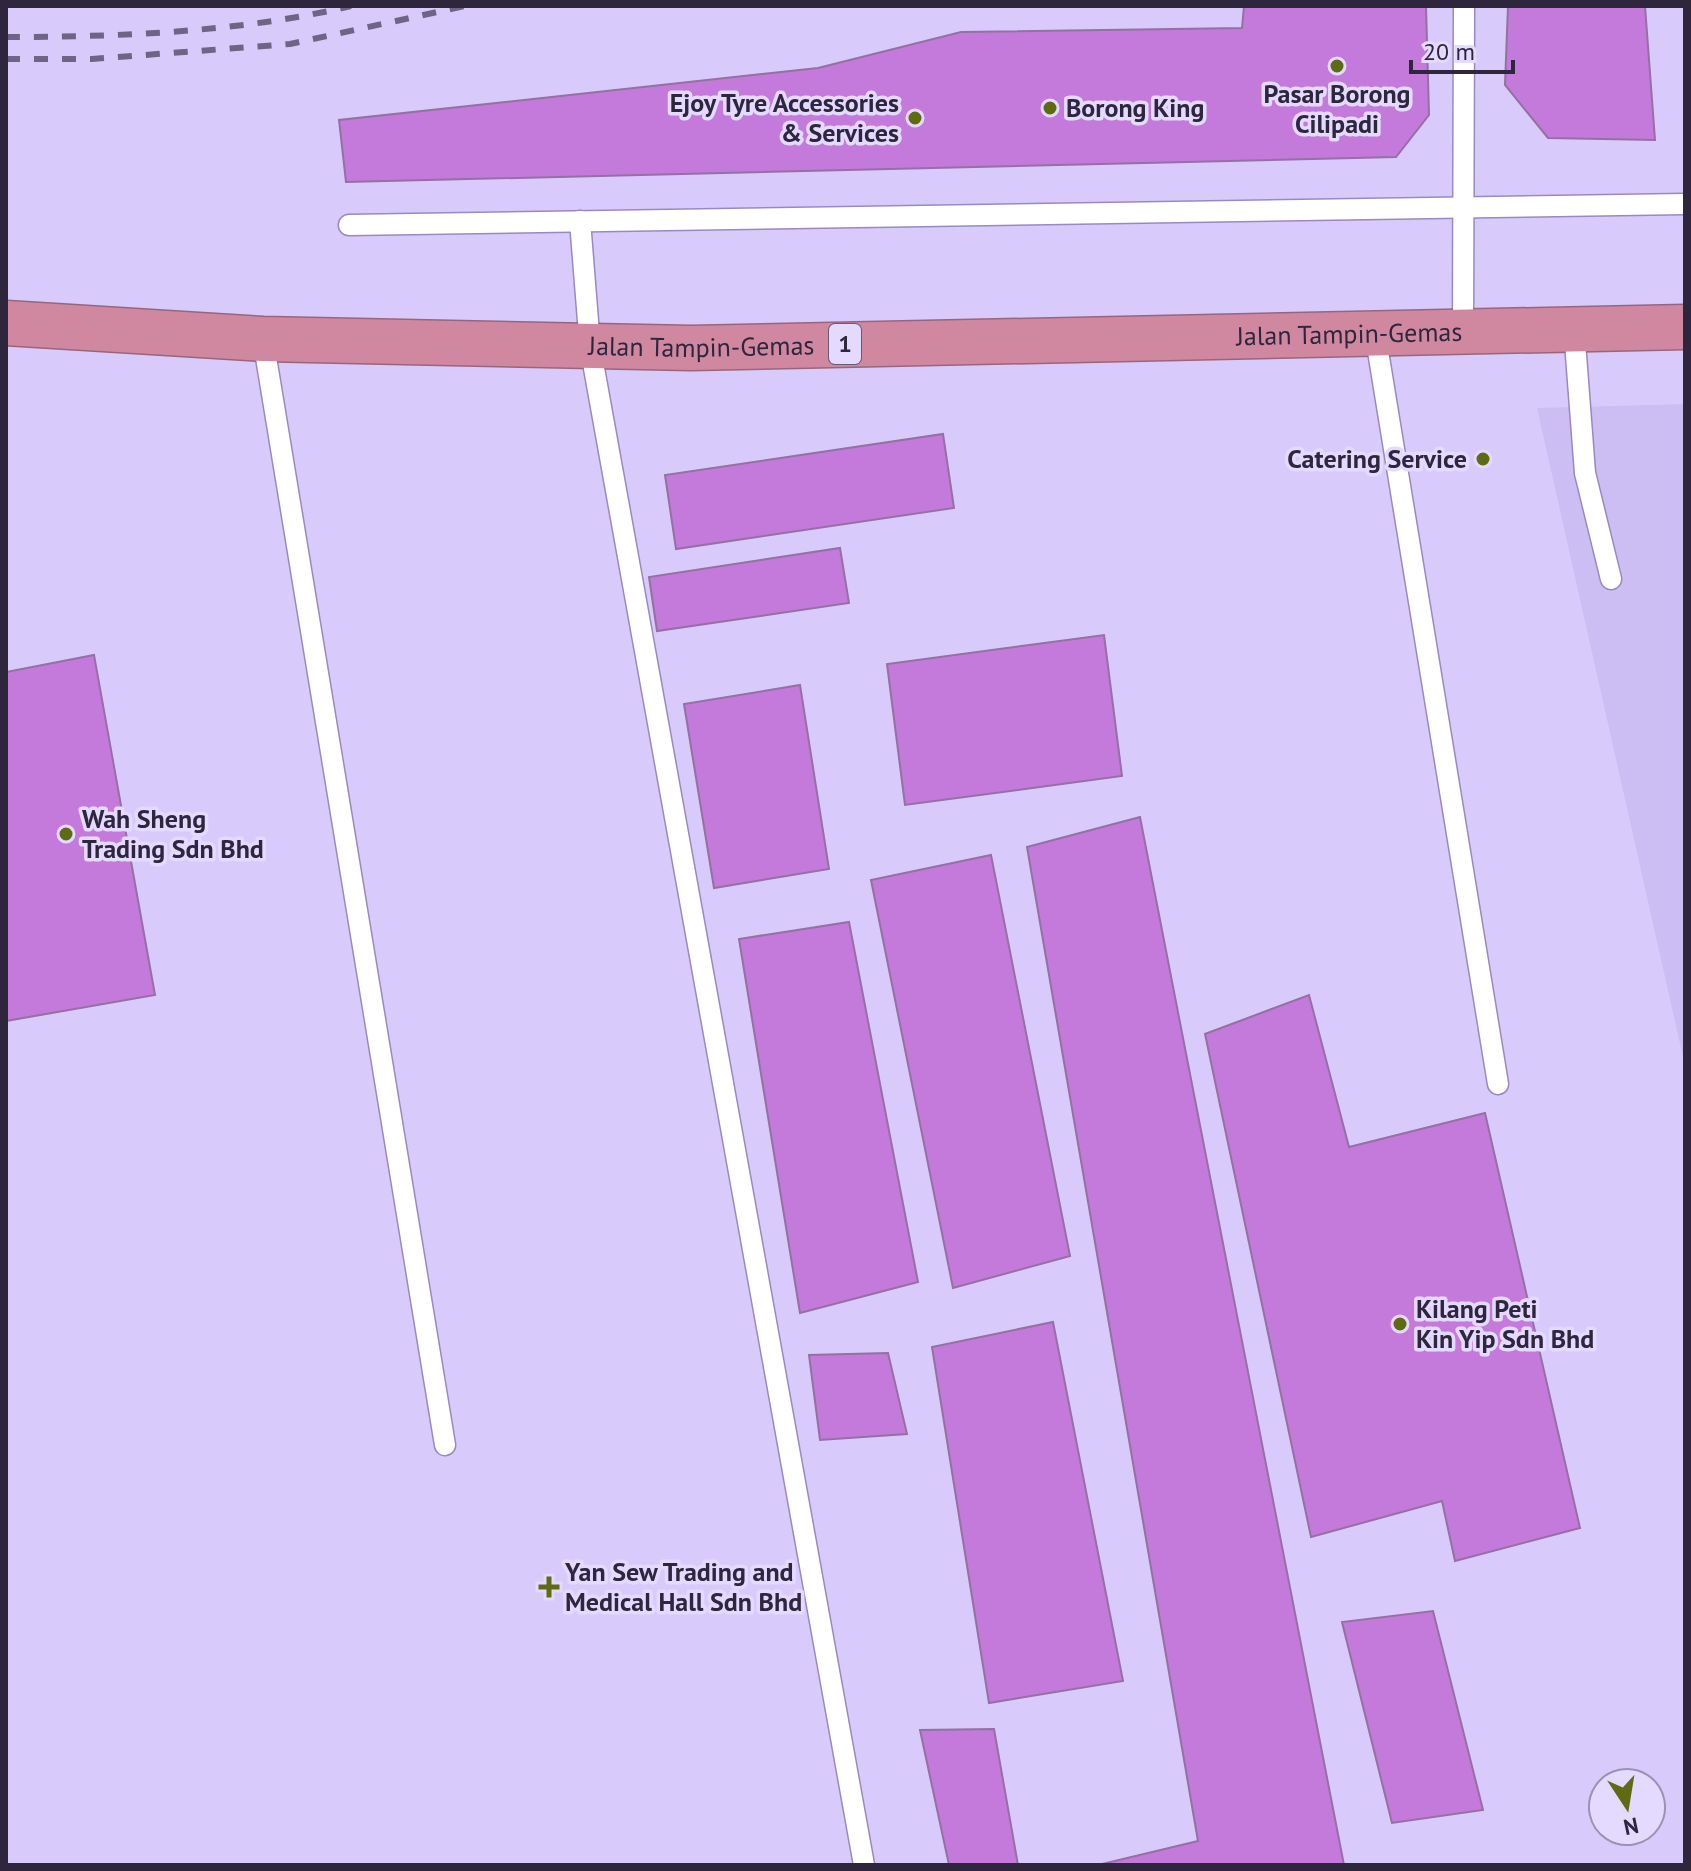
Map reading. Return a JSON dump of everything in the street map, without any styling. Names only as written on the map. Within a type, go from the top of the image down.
[{"type":"highway","name":"Jalan Tampin-Gemas","points":[[6,323],[263,339],[691,348],[1685,327]]},
{"type":"lane","points":[[1463,330],[1464,6]]},
{"type":"lane","points":[[349,225],[1685,204]]},
{"type":"lane","points":[[580,221],[590,346],[864,1865]]},
{"type":"lane","points":[[1574,329],[1585,473],[1611,579]]},
{"type":"lane","points":[[1375,333],[1498,1084]]},
{"type":"lane","points":[[263,339],[445,1445]]},
{"type":"shaded area","points":[[1685,404],[1685,1066],[1537,408]]},
{"type":"building","points":[[1244,6],[1426,6],[1429,115],[1396,157],[346,182],[339,120],[818,68],[961,32],[1242,28]]},
{"type":"building","points":[[1508,6],[1645,6],[1655,140],[1548,138],[1505,85]]},
{"type":"building","points":[[943,434],[954,508],[676,549],[665,475]]},
{"type":"building","points":[[840,548],[849,603],[657,631],[649,577]]},
{"type":"building","points":[[1104,635],[1122,776],[905,805],[887,664]]},
{"type":"building","name":"Wah Sheng Trading Sdn Bhd","points":[[94,655],[155,995],[6,1021],[6,672]]},
{"type":"building","points":[[800,685],[829,869],[714,888],[684,704]]},
{"type":"building","points":[[1140,817],[1344,1865],[1098,1865],[1198,1841],[1027,847]]},
{"type":"building","points":[[991,855],[1070,1256],[953,1288],[871,880]]},
{"type":"building","points":[[849,922],[918,1282],[800,1313],[739,939]]},
{"type":"building","name":"Kilang Peti Kin Yip Sdn Bhd","points":[[1309,995],[1349,1147],[1485,1113],[1580,1528],[1455,1561],[1442,1501],[1311,1537],[1205,1034]]},
{"type":"building","points":[[1053,1322],[1123,1681],[989,1703],[932,1347]]},
{"type":"building","points":[[888,1353],[907,1434],[820,1440],[809,1355]]},
{"type":"building","points":[[1433,1611],[1483,1810],[1392,1823],[1342,1622]]},
{"type":"building","points":[[994,1729],[1018,1865],[949,1865],[920,1730]]},
{"type":"railway","points":[[6,37],[180,31],[267,22],[351,6]]},
{"type":"railway","points":[[6,59],[92,59],[290,44],[465,6]]},
{"type":"place","name":"Pasar Borong Cilipadi","points":[[1337,66]]},
{"type":"place","name":"Borong King","points":[[1050,108]]},
{"type":"place","name":"Ejoy Tyre Accessories & Services","points":[[915,118]]},
{"type":"place","name":"Catering Service","points":[[1483,459]]},
{"type":"place","name":"Wah Sheng Trading Sdn Bhd","points":[[66,834]]},
{"type":"place","name":"Kilang Peti Kin Yip Sdn Bhd","points":[[1400,1324]]},
{"type":"place","name":"Yan Sew Trading and Medical Hall Sdn Bhd","points":[[549,1587]]}]
